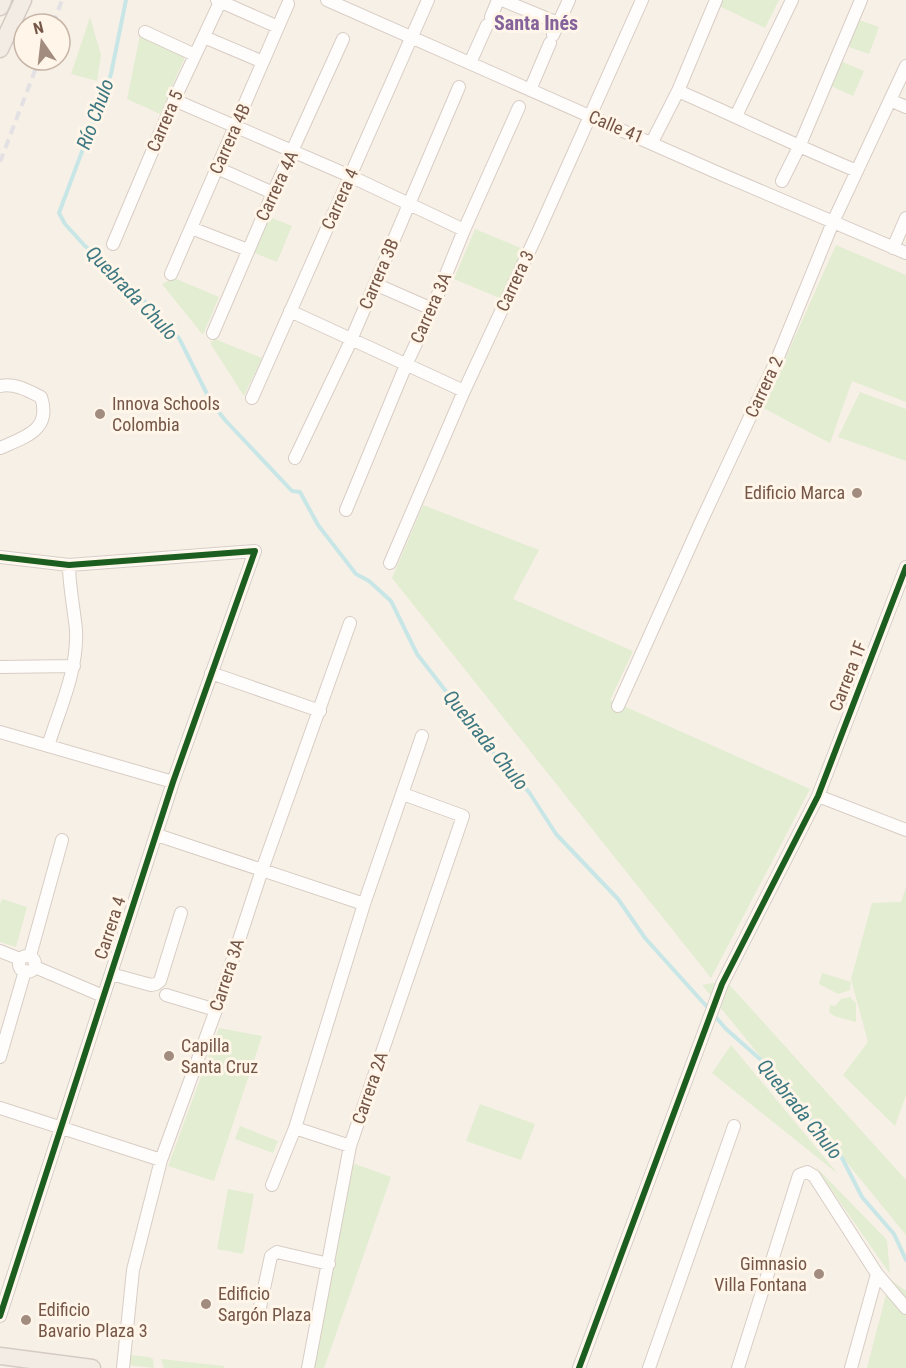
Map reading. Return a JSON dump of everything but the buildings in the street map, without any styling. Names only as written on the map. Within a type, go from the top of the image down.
[{"type":"main road","points":[[0,7],[3,0]]},
{"type":"main road","points":[[0,49],[23,0]]},
{"type":"main road","points":[[0,1356],[92,1368]]},
{"type":"street","points":[[220,0],[278,27]]},
{"type":"street","name":"Carrera 5","points":[[113,244],[174,100],[220,0]]},
{"type":"street","name":"Calle 41","points":[[327,0],[906,253]]},
{"type":"street","name":"Carrera 4","points":[[252,398],[428,0]]},
{"type":"street","points":[[470,63],[500,0],[554,33]]},
{"type":"street","points":[[530,90],[569,0]]},
{"type":"street","name":"Carrera 3","points":[[390,563],[464,391],[642,0]]},
{"type":"street","points":[[652,142],[678,91],[716,0]]},
{"type":"street","points":[[736,116],[792,0]]},
{"type":"street","points":[[782,180],[799,147],[861,0]]},
{"type":"street","name":"Carrera 4B","points":[[171,274],[288,4]]},
{"type":"street","points":[[145,32],[195,55]]},
{"type":"street","points":[[204,37],[263,62]]},
{"type":"street","name":"Carrera 4A","points":[[213,333],[343,39]]},
{"type":"street","name":"Carrera 2","points":[[618,706],[778,357],[833,222],[906,66]]},
{"type":"street","name":"Carrera 3B","points":[[295,458],[351,339],[459,87]]},
{"type":"street","points":[[678,91],[857,171]]},
{"type":"street","points":[[174,100],[350,176],[464,230]]},
{"type":"street","points":[[890,100],[906,107]]},
{"type":"street","name":"Carrera 3A","points":[[346,510],[406,365],[519,107]]},
{"type":"street","points":[[217,168],[273,193]]},
{"type":"street","points":[[893,248],[906,218]]},
{"type":"street","points":[[191,228],[248,250]]},
{"type":"street","points":[[375,284],[432,309]]},
{"type":"street","points":[[290,311],[464,391]]},
{"type":"street","points":[[0,386],[8,384],[25,388],[40,397],[44,407],[43,420],[34,432],[0,448]]},
{"type":"street","name":"Carrera 4","points":[[0,1316],[173,782],[255,551],[69,566]]},
{"type":"street","points":[[0,557],[69,566],[69,586],[76,630],[74,666],[48,746]]},
{"type":"street","name":"Carrera 1F","points":[[579,1368],[722,984],[818,796],[906,567]]},
{"type":"street","name":"Carrera 3A","points":[[123,1368],[133,1270],[161,1160],[216,1010],[262,870],[350,623]]},
{"type":"street","points":[[0,667],[74,666]]},
{"type":"street","points":[[211,673],[320,711]]},
{"type":"street","points":[[0,732],[173,782]]},
{"type":"street","points":[[272,1185],[295,1128],[364,904],[422,736]]},
{"type":"street","name":"Carrera 2A","points":[[308,1368],[350,1146],[463,816],[403,794]]},
{"type":"street","points":[[818,796],[906,830]]},
{"type":"street","points":[[157,835],[364,904]]},
{"type":"street","points":[[0,1057],[62,840]]},
{"type":"street","points":[[111,975],[152,985],[160,981],[181,914]]},
{"type":"street","points":[[0,951],[103,996]]},
{"type":"street","points":[[166,995],[216,1010]]},
{"type":"street","points":[[0,1108],[161,1160]]},
{"type":"street","points":[[649,1368],[734,1126]]},
{"type":"street","points":[[295,1128],[350,1146]]},
{"type":"street","points":[[738,1368],[799,1175],[807,1172],[814,1176],[877,1274],[906,1308]]},
{"type":"street","points":[[260,1307],[271,1256],[274,1253],[329,1264]]},
{"type":"street","points":[[851,1368],[877,1274]]},
{"type":"green space","points":[[717,0],[779,0],[765,28],[715,4]]},
{"type":"green space","points":[[90,17],[101,55],[97,81],[71,74]]},
{"type":"green space","points":[[856,19],[879,27],[869,54],[846,46]]},
{"type":"green space","points":[[140,35],[185,57],[160,114],[127,99]]},
{"type":"green space","points":[[838,60],[864,71],[853,96],[831,86],[827,90]]},
{"type":"green space","points":[[267,216],[292,226],[277,262],[252,252]]},
{"type":"green space","points":[[475,229],[523,249],[502,299],[454,279]]},
{"type":"green space","points":[[836,245],[906,275],[906,402],[852,381],[830,443],[763,408]]},
{"type":"green space","points":[[174,278],[219,297],[203,335],[162,284]]},
{"type":"green space","points":[[215,339],[262,358],[244,396],[210,343]]},
{"type":"green space","points":[[860,392],[906,409],[906,461],[838,437]]},
{"type":"green space","points":[[423,505],[539,550],[513,599],[633,651],[610,700],[810,789],[711,978],[392,578]]},
{"type":"green space","points":[[906,887],[906,1095],[895,1126],[843,1075],[868,1042],[851,979],[872,903],[901,902]]},
{"type":"green space","points":[[2,899],[27,907],[16,947],[0,942]]},
{"type":"green space","points":[[822,973],[851,982],[850,990],[838,994],[819,984]]},
{"type":"green space","points":[[726,981],[906,1180],[906,1235],[702,985]]},
{"type":"green space","points":[[850,997],[856,1003],[856,1022],[834,1016],[829,1012],[830,1005],[835,1006],[841,999]]},
{"type":"green space","points":[[219,1028],[262,1036],[214,1181],[168,1166]]},
{"type":"green space","points":[[731,1045],[838,1174],[712,1073]]},
{"type":"green space","points":[[480,1104],[535,1124],[521,1160],[466,1141]]},
{"type":"green space","points":[[240,1126],[278,1141],[273,1153],[235,1139]]},
{"type":"green space","points":[[347,1161],[391,1177],[324,1368],[314,1368]]},
{"type":"green space","points":[[815,1166],[887,1240],[890,1274]]},
{"type":"green space","points":[[228,1189],[254,1194],[243,1254],[217,1249]]},
{"type":"green space","points":[[890,1279],[906,1291],[906,1368],[867,1368]]},
{"type":"green space","points":[[131,1355],[153,1359],[154,1368],[128,1365]]},
{"type":"green space","points":[[161,1359],[224,1366],[224,1368],[164,1368]]},
{"type":"waterway","name":"Quebrada Chulo","points":[[126,0],[111,74],[59,213],[65,224],[85,246],[118,273],[179,338],[211,402],[225,420],[292,491],[300,492],[318,525],[356,574],[369,581],[391,601],[417,654],[507,770],[529,792],[556,834],[618,899],[645,938],[709,1009]]},
{"type":"waterway","name":"Quebrada Chulo","points":[[714,1015],[726,1029],[760,1059],[842,1158],[862,1197],[894,1234],[906,1260]]},
{"type":"railway","points":[[58,12],[62,0]]},
{"type":"railway","points":[[0,162],[34,72]]},
{"type":"cycle path","points":[[0,557],[69,565],[255,551],[173,782],[0,1316]]},
{"type":"cycle path","points":[[579,1368],[722,984],[818,796],[906,567]]},
{"type":"place","name":"Innova Schools Colombia","points":[[100,414]]},
{"type":"place","name":"Edificio Marca","points":[[857,493]]},
{"type":"place","name":"Capilla Santa Cruz","points":[[169,1056]]},
{"type":"place","name":"Gimnasio Villa Fontana","points":[[819,1274]]},
{"type":"place","name":"Edificio Sargón Plaza","points":[[206,1304]]},
{"type":"place","name":"Edificio Bavario Plaza 3","points":[[26,1320]]},
{"type":"district","name":"Santa Inés","points":[[536,23]]},
{"type":"water label","name":"Río Chulo","points":[[95,114]]}]
